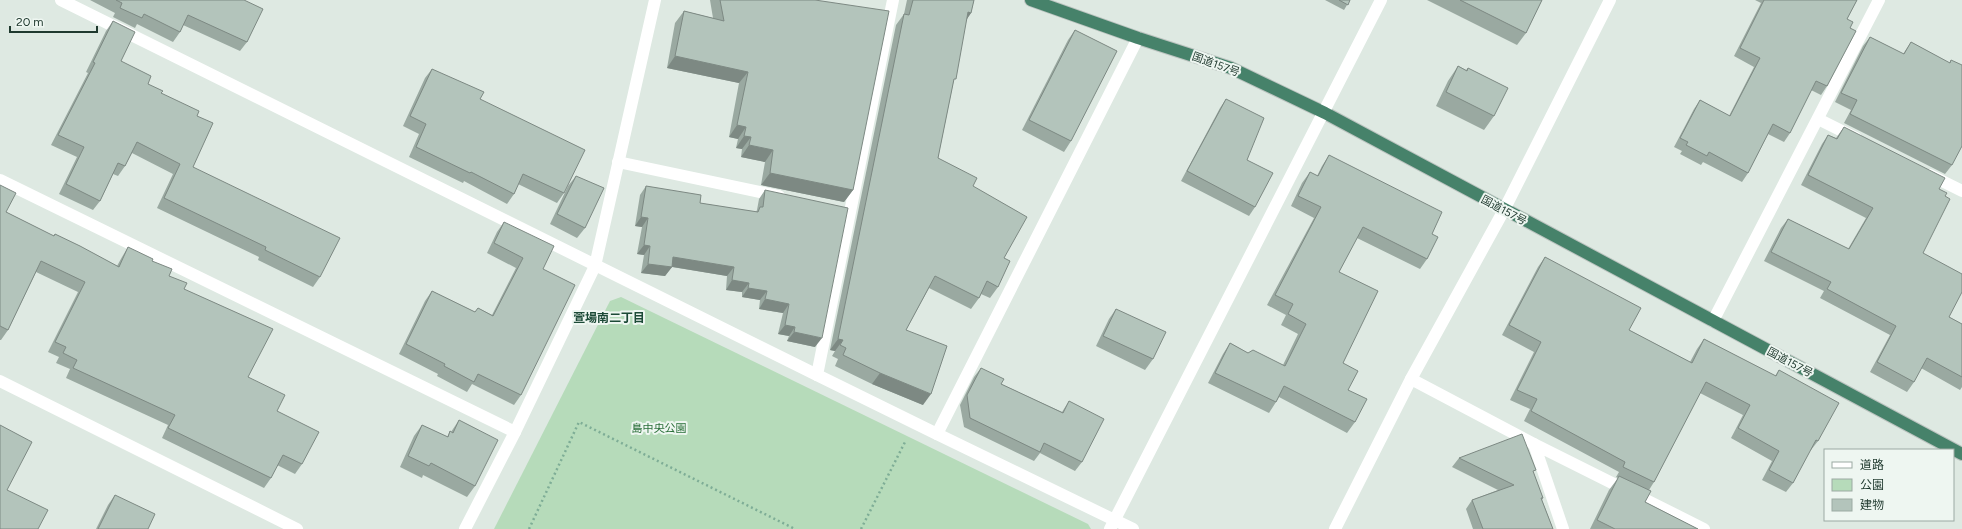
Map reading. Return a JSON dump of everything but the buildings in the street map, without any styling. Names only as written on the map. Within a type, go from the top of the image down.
[{"type":"highway","name":"国道157号","points":[[1032,0],[1138,38],[1231,68],[1325,113],[1953,449]]},
{"type":"street","points":[[61,0],[595,266],[915,422],[1112,524],[1133,529]]},
{"type":"street","points":[[465,529],[515,432],[595,266],[655,0]]},
{"type":"street","points":[[818,375],[893,0]]},
{"type":"street","points":[[1112,524],[1325,113],[1381,0]]},
{"type":"street","points":[[1335,529],[1411,378],[1504,210],[1610,0]]},
{"type":"street","points":[[1713,321],[1879,0]]},
{"type":"street","points":[[937,434],[1138,38]]},
{"type":"street","points":[[1818,119],[1866,143]]},
{"type":"street","points":[[618,162],[788,198]]},
{"type":"street","points":[[1921,171],[1962,191]]},
{"type":"street","points":[[0,180],[515,432]]},
{"type":"street","points":[[835,208],[850,211]]},
{"type":"street","points":[[1411,378],[1534,444],[1704,529]]},
{"type":"street","points":[[0,381],[297,529]]},
{"type":"street","points":[[1534,444],[1563,529]]},
{"type":"path","points":[[529,529],[579,422],[796,529]]},
{"type":"path","points":[[861,529],[915,422]]},
{"type":"green space","name":"島中央公園","points":[[621,297],[1088,524],[1091,529],[494,529],[610,301]]},
{"type":"district","name":"萱場南二丁目","points":[[609,318]]}]
